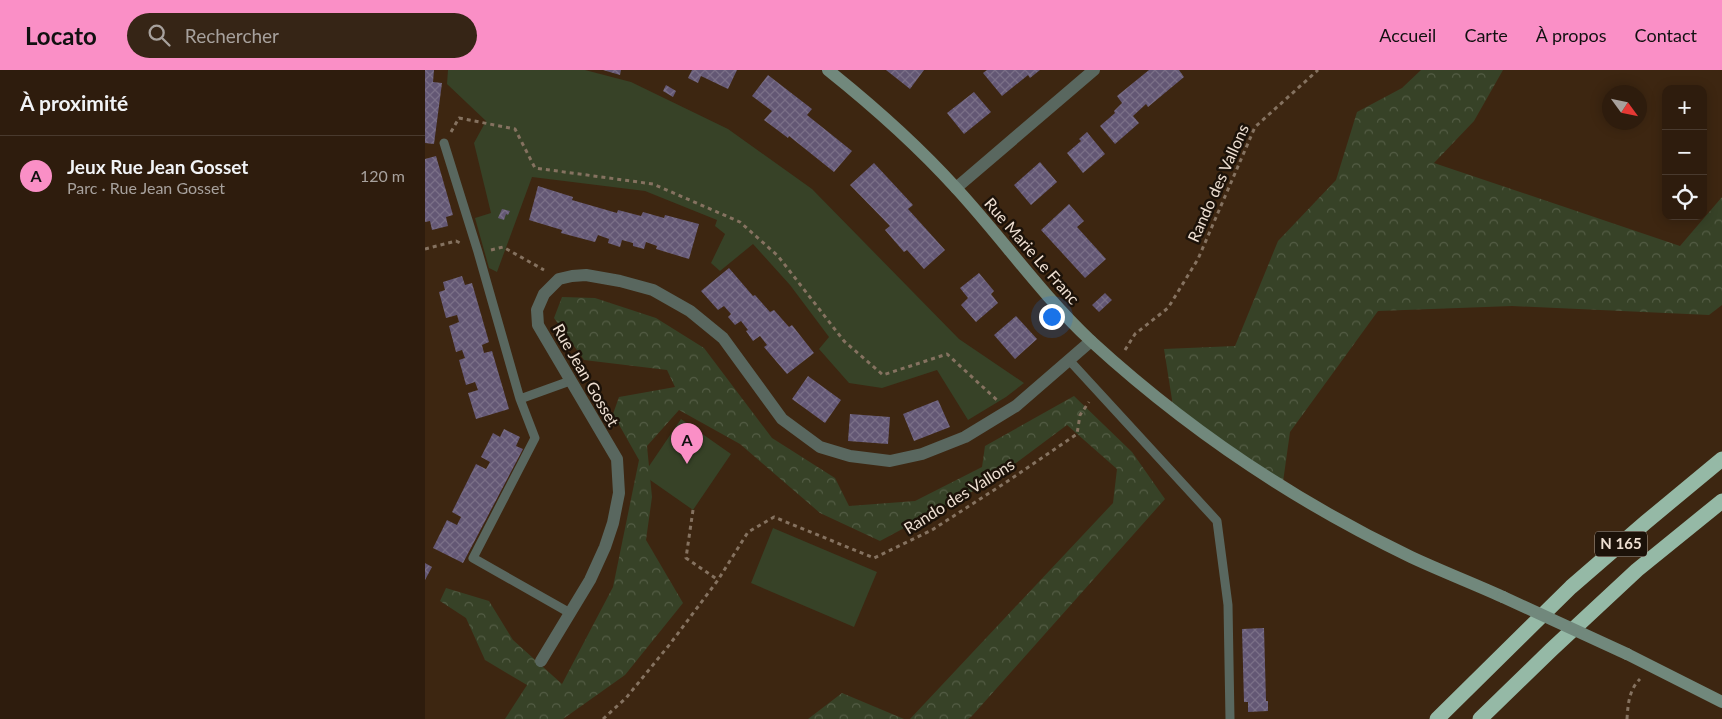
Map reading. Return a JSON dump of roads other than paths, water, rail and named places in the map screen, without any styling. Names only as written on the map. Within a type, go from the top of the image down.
[{"type":"highway","name":"N 165","points":[[1437,719],[1571,587],[1722,459]]},
{"type":"highway","name":"N 165","points":[[1480,719],[1637,570],[1722,501]]},
{"type":"street","name":"Rue Marie Le Franc","points":[[828,70],[859,94],[956,188],[1059,309],[1091,341],[1219,446],[1280,486],[1344,522],[1411,556],[1627,654],[1722,702]]},
{"type":"street","points":[[956,188],[1094,70]]},
{"type":"street","name":"Rue Jean Gosset","points":[[541,661],[590,580],[605,547],[613,523],[619,493],[617,459],[538,325],[537,310],[544,294],[559,280],[571,276],[586,275],[620,281],[653,290],[690,311],[723,338],[783,418],[820,447],[850,456],[890,461],[922,454],[965,437],[1016,406],[1069,360]]},
{"type":"street","points":[[1069,360],[1091,341]]},
{"type":"lane","points":[[443,143],[478,252],[520,399],[535,438],[473,558],[570,613]]},
{"type":"lane","points":[[1069,360],[1217,521],[1228,605],[1230,719]]},
{"type":"lane","points":[[520,399],[570,381]]},
{"type":"place","name":"Jeux Rue Jean Gosset","points":[[687,464]]}]
